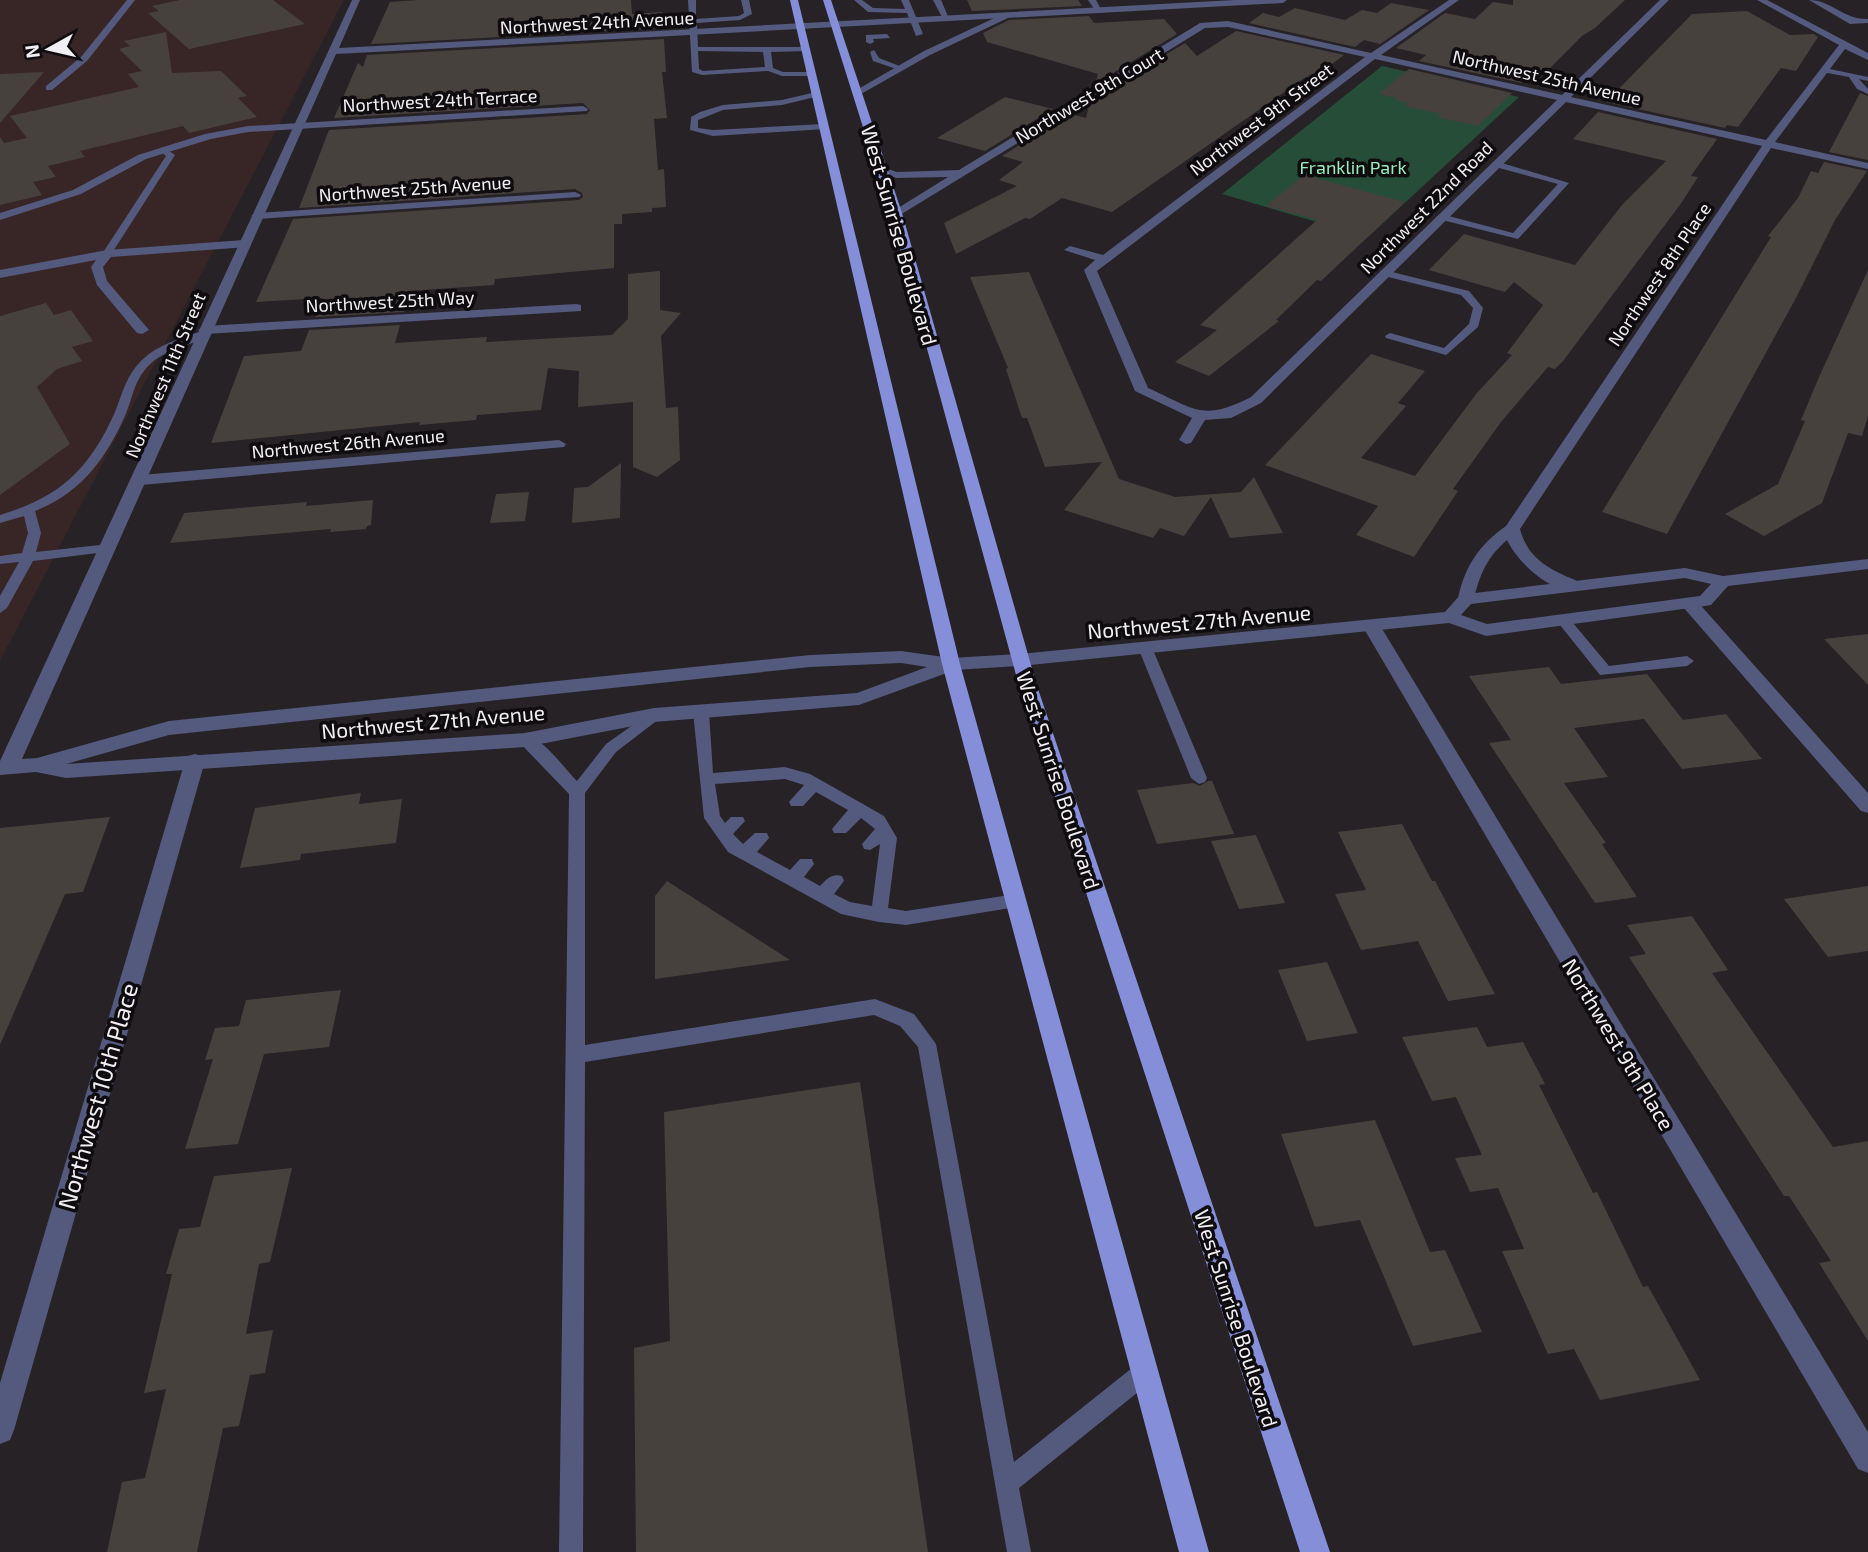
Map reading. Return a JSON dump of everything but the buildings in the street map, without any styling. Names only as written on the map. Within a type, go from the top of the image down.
[{"type":"main road","points":[[794,0],[951,664],[1194,1552]]},
{"type":"main road","name":"West Sunrise Boulevard","points":[[827,0],[896,213],[1020,660],[1315,1552]]},
{"type":"street","name":"Northwest 11th Street","points":[[4,767],[141,480],[204,332],[356,0]]},
{"type":"street","points":[[937,0],[947,19]]},
{"type":"street","points":[[1091,0],[1100,10]]},
{"type":"street","name":"Northwest 24th Avenue","points":[[333,51],[1283,0]]},
{"type":"street","name":"Northwest 9th Street","points":[[1200,416],[1142,391],[1090,270],[1374,56],[1455,0]]},
{"type":"street","name":"Northwest 22nd Road","points":[[1200,416],[1226,415],[1255,400],[1665,0]]},
{"type":"street","points":[[1761,0],[1868,57]]},
{"type":"street","points":[[1190,5],[1223,24]]},
{"type":"street","points":[[1190,5],[1203,25]]},
{"type":"street","points":[[858,92],[927,53],[1005,16]]},
{"type":"street","name":"Northwest 25th Avenue","points":[[1223,24],[1868,166]]},
{"type":"street","name":"Northwest 9th Court","points":[[896,213],[1203,25],[1223,24]]},
{"type":"street","name":"Northwest 8th Place","points":[[1465,599],[1469,578],[1494,540],[1512,529],[1769,144],[1844,44]]},
{"type":"street","name":"Northwest 24th Terrace","points":[[0,217],[77,192],[135,160],[209,136],[248,129],[583,109]]},
{"type":"street","name":"Northwest 9th Court","points":[[882,170],[897,175],[962,172]]},
{"type":"street","name":"Northwest 25th Avenue","points":[[257,216],[575,195]]},
{"type":"street","points":[[0,274],[107,254],[244,244]]},
{"type":"street","points":[[1070,250],[1105,258]]},
{"type":"street","points":[[107,254],[97,267],[101,282],[142,330]]},
{"type":"street","name":"Northwest 25th Way","points":[[204,332],[576,308]]},
{"type":"street","points":[[1186,440],[1200,416]]},
{"type":"street","name":"Northwest 26th Avenue","points":[[141,480],[559,444]]},
{"type":"street","points":[[1512,529],[1519,553],[1529,562],[1574,586]]},
{"type":"street","points":[[1450,617],[1465,599],[1685,573],[1723,581],[1868,564]]},
{"type":"street","name":"Northwest 27th Avenue","points":[[4,767],[37,765],[169,728],[810,661],[901,657],[951,664],[1020,660],[1146,650],[1450,617],[1486,630],[1705,601],[1723,581]]},
{"type":"street","points":[[1689,603],[1868,806]]},
{"type":"street","name":"Northwest 9th Place","points":[[1372,627],[1868,1460]]},
{"type":"street","name":"Northwest 27th Avenue","points":[[37,765],[66,771],[525,740],[654,715],[859,699],[951,664]]},
{"type":"street","name":"Northwest 10th Place","points":[[0,1430],[195,761]]},
{"type":"lane","points":[[49,89],[84,59],[131,0]]},
{"type":"lane","points":[[692,0],[695,70],[702,73],[769,69],[782,74],[811,74]]},
{"type":"lane","points":[[692,21],[740,19],[748,14],[745,0]]},
{"type":"lane","points":[[858,0],[871,10],[910,11]]},
{"type":"lane","points":[[905,0],[927,53]]},
{"type":"lane","points":[[1813,0],[1853,22],[1868,21]]},
{"type":"lane","points":[[905,35],[919,34]]},
{"type":"lane","points":[[870,42],[869,37],[887,36]]},
{"type":"lane","points":[[694,49],[805,49]]},
{"type":"lane","points":[[767,51],[769,69]]},
{"type":"lane","points":[[874,52],[876,59],[899,69]]},
{"type":"lane","points":[[1825,70],[1868,79]]},
{"type":"lane","points":[[1853,77],[1860,87],[1868,92]]},
{"type":"lane","points":[[816,94],[776,103],[721,107],[697,116],[694,119],[694,130],[713,133],[823,127]]},
{"type":"lane","points":[[107,254],[171,155],[163,150]]},
{"type":"lane","points":[[1441,217],[1515,237],[1564,183],[1495,164]]},
{"type":"lane","points":[[1384,273],[1465,293],[1478,308],[1474,324],[1446,352],[1390,336]]},
{"type":"lane","points":[[0,519],[46,503],[74,486],[94,465],[140,368],[154,355],[204,332]]},
{"type":"lane","points":[[0,608],[35,539],[36,521],[28,509]]},
{"type":"lane","points":[[0,560],[109,548]]},
{"type":"lane","points":[[1563,620],[1605,671],[1688,661]]},
{"type":"lane","points":[[1146,650],[1199,778]]},
{"type":"lane","points":[[701,712],[712,818],[734,847],[847,909],[906,918],[1016,901]]},
{"type":"lane","points":[[571,1552],[577,792],[611,748],[654,715]]},
{"type":"lane","points":[[525,740],[541,753],[577,792]]},
{"type":"lane","points":[[706,779],[785,773],[815,784],[878,820],[889,838],[879,915]]},
{"type":"lane","points":[[770,788],[785,773]]},
{"type":"lane","points":[[797,802],[815,784]]},
{"type":"lane","points":[[840,829],[859,809]]},
{"type":"lane","points":[[724,833],[737,821]]},
{"type":"lane","points":[[870,844],[884,830]]},
{"type":"lane","points":[[745,853],[761,838]]},
{"type":"lane","points":[[792,879],[806,864]]},
{"type":"lane","points":[[822,896],[836,881]]},
{"type":"lane","points":[[576,1055],[875,1007],[907,1020],[927,1044],[1020,1552]]},
{"type":"lane","points":[[1007,1483],[1145,1372]]},
{"type":"shaded area","points":[[0,0],[344,0],[0,661]]},
{"type":"green space","name":"Franklin Park","points":[[1382,66],[1519,97],[1368,237],[1222,194]]}]
